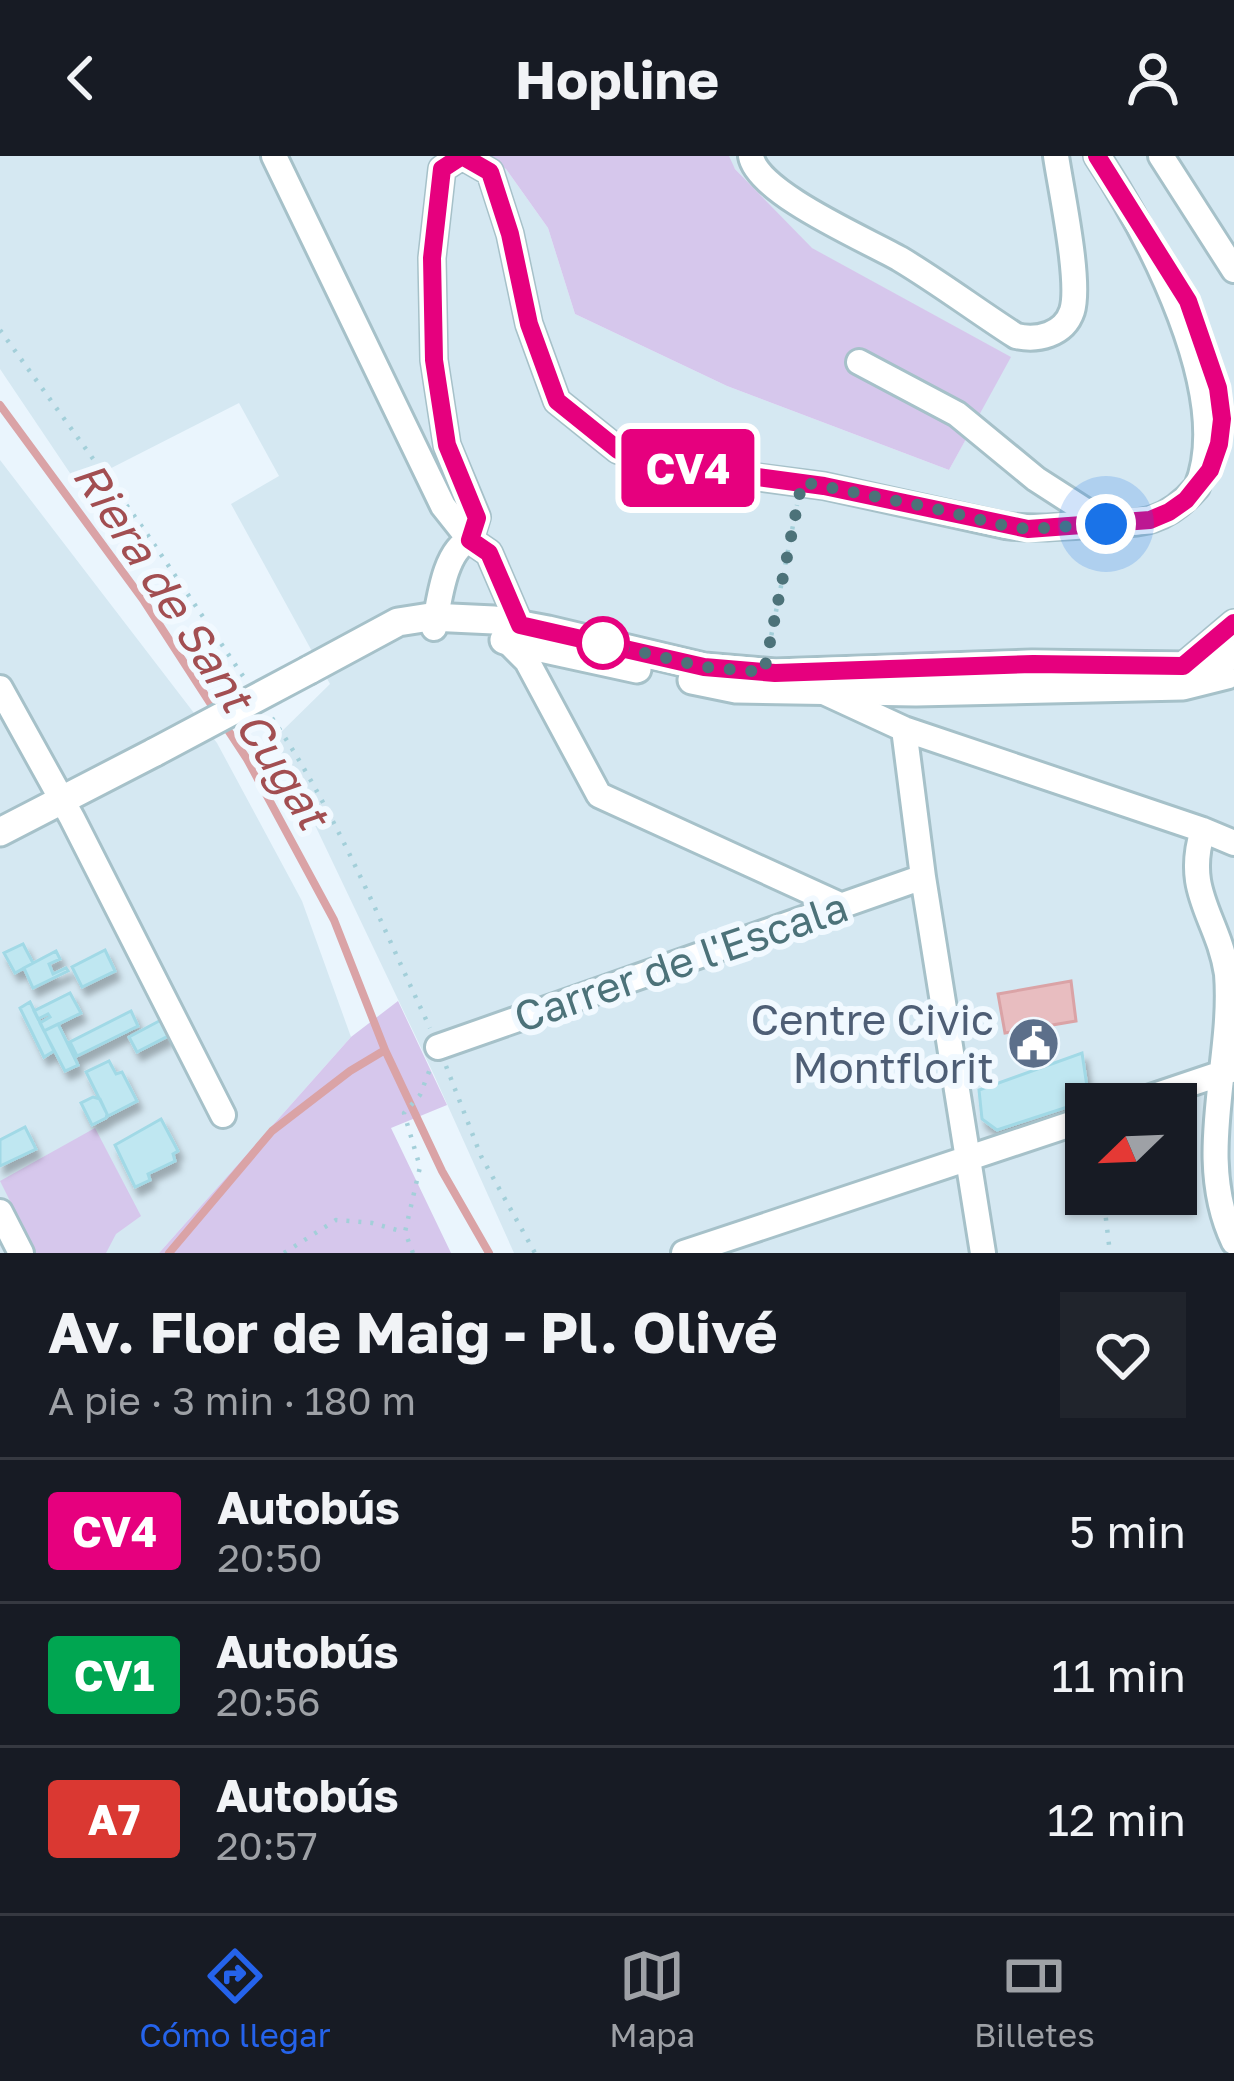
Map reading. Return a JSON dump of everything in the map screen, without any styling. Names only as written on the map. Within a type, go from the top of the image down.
[{"type":"street","points":[[274,156],[443,506],[470,540],[489,553],[514,636],[599,795],[842,905]]},
{"type":"street","points":[[470,540],[477,518],[447,445],[434,360],[432,258],[442,169],[462,156],[490,172],[510,234],[529,324],[557,401],[618,450],[676,466],[802,482],[1028,529],[1150,520],[1169,512],[1186,500],[1210,470],[1222,419],[1218,388],[1188,301],[1097,156]]},
{"type":"street","points":[[751,156],[753,165],[788,197],[901,260],[1016,336],[1032,340],[1060,327],[1072,312],[1074,278],[1056,156]]},
{"type":"street","points":[[1161,156],[1234,270]]},
{"type":"street","points":[[859,362],[957,414],[1036,479],[1106,524]]},
{"type":"street","points":[[435,623],[452,556],[459,544],[470,540]]},
{"type":"street","points":[[0,832],[376,635],[435,623],[704,667],[764,672],[1033,664],[1183,666],[1215,663],[1234,654]]},
{"type":"street","points":[[1183,666],[1234,623]]},
{"type":"street","points":[[514,636],[736,689],[916,692],[1183,686],[1234,674]]},
{"type":"street","points":[[793,673],[904,729],[1234,843]]},
{"type":"street","points":[[0,688],[223,1115]]},
{"type":"street","points":[[904,729],[983,1253]]},
{"type":"street","points":[[1203,830],[1195,880],[1227,973],[1228,1071],[1218,1130],[1218,1186],[1234,1242]]},
{"type":"street","name":"Carrer de l'Escala","points":[[439,1047],[923,878]]},
{"type":"street","points":[[1192,1083],[1228,1071]]},
{"type":"street","points":[[684,1253],[1065,1126]]},
{"type":"street","points":[[0,1212],[21,1253]]},
{"type":"path","points":[[0,330],[244,678]]},
{"type":"path","points":[[764,672],[802,482]]},
{"type":"path","points":[[270,715],[296,752],[346,850],[439,1047],[481,1156],[535,1253]]},
{"type":"path","points":[[413,1253],[404,1232],[420,1167],[404,1113],[420,1095]]},
{"type":"path","points":[[1105,1215],[1110,1253]]},
{"type":"path","points":[[284,1253],[336,1220],[404,1232]]},
{"type":"shaded area","points":[[0,156],[486,156],[506,169],[548,228],[575,314],[727,386],[949,470],[1010,357],[811,248],[727,156],[1234,156],[1234,1253],[514,1253],[274,739],[330,684],[231,504],[279,476],[239,403],[78,485],[0,369]]},
{"type":"shaded area","points":[[486,156],[729,156],[735,169],[812,248],[1011,357],[949,470],[727,386],[575,314],[548,228],[506,169]]},
{"type":"shaded area","points":[[0,460],[217,743],[302,901],[351,1037],[159,1253],[0,1253]]},
{"type":"shaded area","points":[[1071,981],[1076,1021],[1005,1033],[998,994]]},
{"type":"shaded area","points":[[398,1001],[447,1105],[391,1128],[451,1253],[159,1253],[351,1037]]},
{"type":"shaded area","points":[[95,1128],[141,1216],[116,1234],[106,1253],[36,1253],[0,1181]]},
{"type":"building","points":[[23,944],[33,963],[15,973],[4,953]]},
{"type":"building","points":[[105,950],[115,971],[82,987],[72,967]]},
{"type":"building","points":[[56,951],[60,959],[49,964],[53,974],[68,971],[33,988],[24,968]]},
{"type":"building","points":[[70,993],[81,1013],[44,1031],[40,1023],[50,1017],[38,1019],[34,1011]]},
{"type":"building","points":[[30,1002],[54,1051],[44,1057],[20,1008]]},
{"type":"building","points":[[131,1011],[138,1026],[77,1056],[70,1042]]},
{"type":"building","points":[[161,1020],[168,1036],[137,1052],[129,1037]]},
{"type":"building","points":[[58,1024],[78,1065],[65,1071],[44,1031]]},
{"type":"building","points":[[1082,1053],[1086,1083],[1065,1083],[1065,1108],[997,1130],[982,1119],[979,1090]]},
{"type":"building","points":[[109,1061],[116,1074],[122,1072],[137,1101],[108,1116],[86,1072]]},
{"type":"building","points":[[100,1099],[107,1114],[92,1125],[81,1103]]},
{"type":"building","points":[[161,1119],[178,1151],[173,1154],[175,1161],[148,1174],[150,1180],[135,1187],[115,1145]]},
{"type":"building","points":[[25,1127],[36,1149],[0,1166],[0,1140]]},
{"type":"waterway","name":"Riera de Sant Cugat","points":[[0,405],[144,601],[216,712]]},
{"type":"waterway","name":"Riera de Sant Cugat","points":[[224,724],[334,920],[385,1050],[442,1171],[489,1253]]},
{"type":"waterway","points":[[169,1253],[272,1131],[385,1050]]},
{"type":"bus line","name":"CV4","points":[[1097,156],[1188,301],[1218,388],[1222,419],[1210,470],[1186,500],[1169,512],[1150,520],[1028,529],[824,486],[676,466],[618,450],[557,401],[529,324],[510,234],[490,172],[462,156],[442,169],[432,258],[434,360],[447,445],[477,518],[470,540],[489,553],[520,625],[704,667],[775,673],[1033,664],[1183,666],[1234,623]]},
{"type":"place","name":"Centre Civic Montflorit","points":[[1033,1044]]},
{"type":"route","points":[[603,643],[704,667],[764,672],[802,482],[1006,526],[1106,524]]}]
